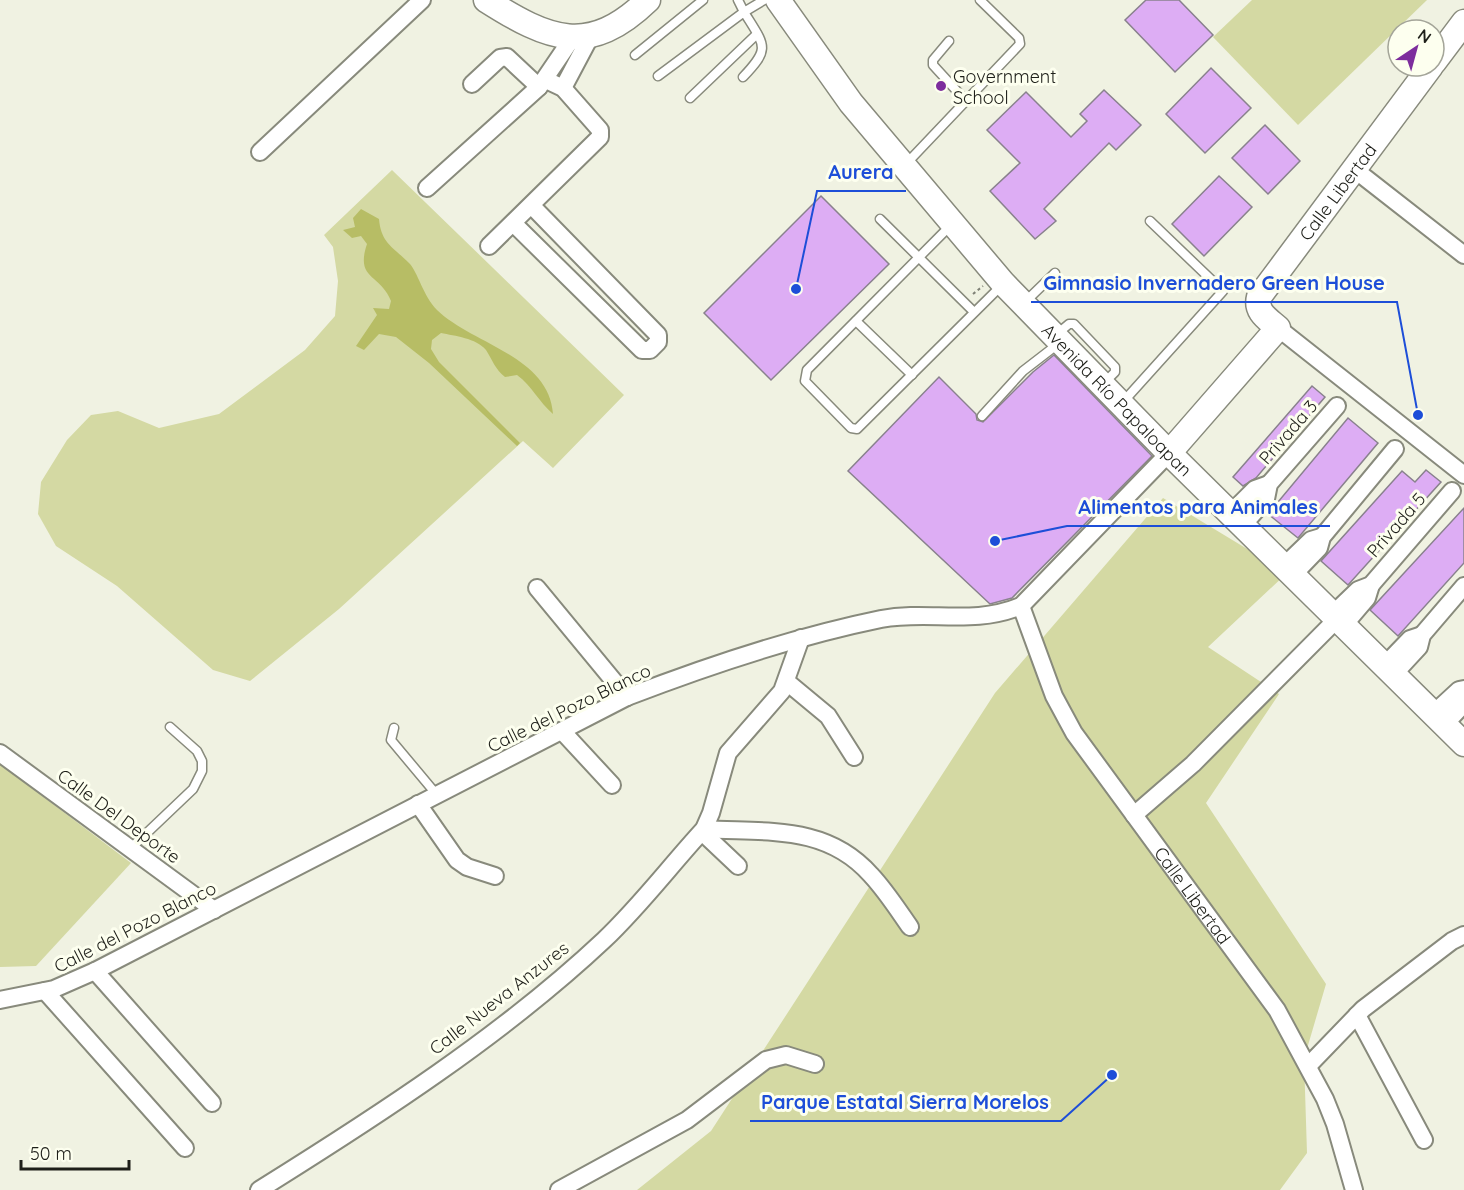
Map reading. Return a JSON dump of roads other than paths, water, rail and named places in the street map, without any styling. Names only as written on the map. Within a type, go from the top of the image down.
[{"type":"main road","points":[[486,0],[523,22],[571,36],[605,33],[623,22],[648,0]]},
{"type":"main road","name":"Avenida Río Papaloapan","points":[[778,0],[823,66],[1003,283],[1169,453],[1464,744]]},
{"type":"main road","points":[[1446,49],[1461,32]]},
{"type":"main road","name":"Calle Libertad","points":[[1278,328],[1261,314],[1257,302],[1259,297],[1422,78]]},
{"type":"main road","points":[[1169,453],[1278,328]]},
{"type":"street","points":[[260,152],[422,0]]},
{"type":"street","points":[[427,188],[546,77],[571,36]]},
{"type":"street","points":[[563,88],[571,36]]},
{"type":"street","points":[[472,84],[500,58],[507,57],[563,88],[600,130],[600,137],[489,246]]},
{"type":"street","points":[[1354,170],[1464,255]]},
{"type":"street","points":[[513,223],[642,350],[650,350],[658,342],[658,335],[532,206]]},
{"type":"street","points":[[1278,328],[1460,465]]},
{"type":"street","name":"Privada 3","points":[[1237,519],[1255,489],[1269,484],[1336,406]]},
{"type":"street","points":[[1289,571],[1311,540],[1322,537],[1395,449]]},
{"type":"street","points":[[1021,606],[1169,453]]},
{"type":"street","name":"Privada 5","points":[[1134,815],[1193,764],[1338,619],[1358,590],[1371,585],[1452,491]]},
{"type":"street","points":[[1390,670],[1410,639],[1422,635],[1464,586]]},
{"type":"street","points":[[537,588],[627,697]]},
{"type":"street","name":"Calle del Pozo Blanco","points":[[0,1000],[45,992],[95,971],[627,697],[697,670],[801,638],[882,619],[982,617],[1021,606]]},
{"type":"street","name":"Calle Libertad","points":[[1021,606],[1054,696],[1074,733],[1268,997],[1308,1066],[1335,1124],[1354,1190]]},
{"type":"street","name":"Calle Nueva Anzures","points":[[259,1190],[404,1094],[544,993],[623,921],[703,830],[711,813],[728,753],[787,682],[801,638]]},
{"type":"street","points":[[787,682],[828,716],[854,757]]},
{"type":"street","points":[[1440,719],[1459,690],[1464,689]]},
{"type":"street","points":[[1440,719],[1464,704]]},
{"type":"street","points":[[562,730],[612,785]]},
{"type":"street","name":"Calle Del Deporte","points":[[0,753],[214,910]]},
{"type":"street","points":[[418,804],[457,860],[467,867],[495,876]]},
{"type":"street","points":[[703,830],[738,866]]},
{"type":"street","points":[[703,830],[803,835],[830,843],[844,851],[872,875],[910,927]]},
{"type":"street","points":[[1308,1066],[1357,1015],[1386,989],[1464,935]]},
{"type":"street","points":[[95,971],[212,1103]]},
{"type":"street","points":[[45,992],[185,1148]]},
{"type":"street","points":[[1357,1015],[1424,1140]]},
{"type":"street","points":[[559,1190],[678,1125],[766,1060],[786,1055],[814,1064]]},
{"type":"lane","points":[[636,55],[703,0]]},
{"type":"lane","points":[[738,0],[758,34],[763,51],[761,58],[743,78]]},
{"type":"lane","points":[[658,76],[744,12],[764,0]]},
{"type":"lane","points":[[904,166],[1020,42],[980,0]]},
{"type":"lane","points":[[690,98],[758,34]]},
{"type":"lane","points":[[949,41],[933,60],[933,65],[966,101]]},
{"type":"lane","points":[[880,219],[974,312]]},
{"type":"lane","points":[[1121,404],[1223,291],[1150,221]]},
{"type":"lane","points":[[952,224],[805,374],[805,381],[851,428],[857,429],[1003,283]]},
{"type":"lane","points":[[1023,304],[1055,273]]},
{"type":"lane","points":[[856,321],[912,375]]},
{"type":"lane","points":[[982,416],[1023,371],[1057,339]]},
{"type":"lane","points":[[131,848],[198,783],[202,761],[197,751],[171,727]]},
{"type":"lane","points":[[394,728],[391,740],[437,795]]},
{"type":"place","name":"Government School","points":[[941,86]]},
{"type":"place","name":"Aurera","points":[[796,289]]},
{"type":"place","name":"Gimnasio Invernadero Green House","points":[[1418,415]]},
{"type":"place","name":"Alimentos para Animales","points":[[995,541]]},
{"type":"place","name":"Parque Estatal Sierra Morelos","points":[[1112,1075]]}]
